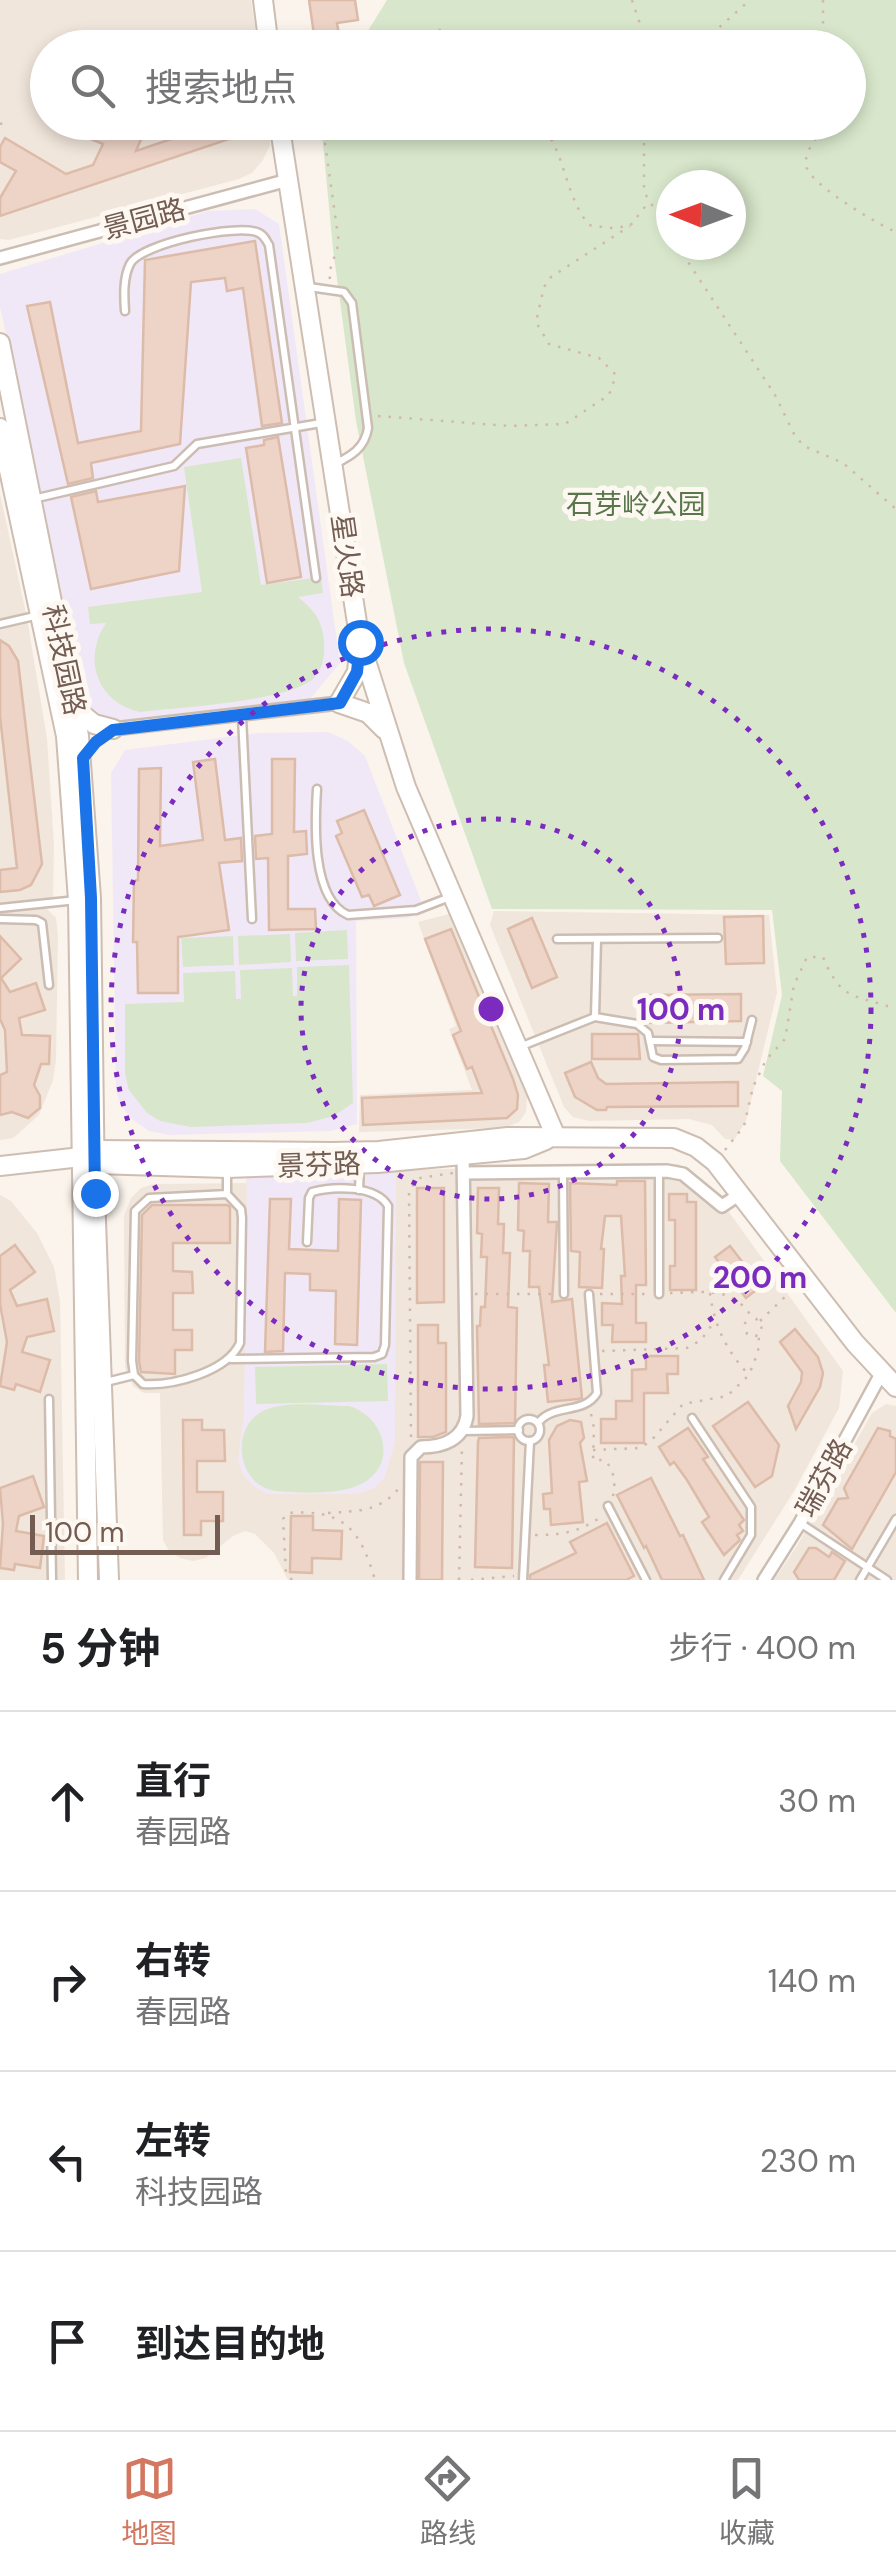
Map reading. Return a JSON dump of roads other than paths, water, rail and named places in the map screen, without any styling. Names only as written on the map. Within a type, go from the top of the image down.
[{"type":"street","points":[[262,0],[266,30]]},
{"type":"street","name":"星火路","points":[[282,140],[360,642],[385,730],[452,897],[556,1136]]},
{"type":"street","name":"景园路","points":[[0,258],[288,180]]},
{"type":"street","name":"科技园路","points":[[0,343],[83,758],[91,898],[88,1580]]},
{"type":"street","name":"科技园路","points":[[0,428],[66,736],[78,900],[109,1580]]},
{"type":"street","points":[[340,703],[357,672],[360,642]]},
{"type":"street","points":[[74,707],[94,724],[113,730],[340,703],[368,713],[385,730]]},
{"type":"street","points":[[83,758],[113,730]]},
{"type":"street","name":"景芬路","points":[[0,1166],[90,1157],[379,1151],[508,1136],[674,1138],[696,1147],[715,1162],[881,1374],[896,1387]]},
{"type":"street","name":"景芬路","points":[[90,1157],[227,1168],[360,1163],[464,1166],[556,1136]]},
{"type":"street","points":[[410,1580],[411,1456],[421,1448],[450,1442],[462,1431],[467,1416],[464,1166],[563,1172],[660,1171],[683,1174],[722,1206],[740,1194]]},
{"type":"street","name":"瑞芬路","points":[[764,1580],[800,1523],[881,1374]]},
{"type":"lane","points":[[125,312],[131,261],[142,252],[164,243],[208,235],[254,231],[264,235],[269,245],[316,578]]},
{"type":"lane","points":[[305,287],[344,292],[352,303],[366,438],[358,450],[334,464]]},
{"type":"lane","points":[[32,499],[174,466],[197,444],[327,422]]},
{"type":"lane","points":[[0,624],[40,615]]},
{"type":"lane","points":[[242,717],[252,920]]},
{"type":"lane","points":[[317,790],[314,838],[325,888],[340,912],[348,916],[416,910],[452,897]]},
{"type":"lane","points":[[0,908],[78,900]]},
{"type":"lane","points":[[0,919],[42,923],[49,986]]},
{"type":"lane","points":[[557,939],[718,938]]},
{"type":"lane","points":[[595,1017],[596,939]]},
{"type":"lane","points":[[517,1048],[595,1017],[631,1020],[648,1033],[651,1052],[661,1060],[738,1059],[752,1020]]},
{"type":"lane","points":[[651,1041],[747,1042]]},
{"type":"lane","points":[[359,1190],[360,1163]]},
{"type":"lane","points":[[227,1168],[227,1194],[241,1209],[242,1218],[240,1343],[230,1359]]},
{"type":"lane","points":[[658,1294],[660,1171]]},
{"type":"lane","points":[[563,1172],[564,1294]]},
{"type":"lane","points":[[227,1194],[148,1198],[135,1210],[134,1375],[143,1384],[162,1383],[230,1359],[374,1358],[382,1354],[388,1206],[376,1193],[312,1192],[307,1242]]},
{"type":"lane","points":[[518,1430],[523,1439],[530,1441],[538,1436],[538,1423],[548,1412],[588,1403],[597,1393],[589,1294]]},
{"type":"lane","points":[[100,1384],[134,1375]]},
{"type":"lane","points":[[49,1399],[52,1580]]},
{"type":"lane","points":[[692,1418],[751,1507],[751,1535],[724,1580]]},
{"type":"lane","points":[[462,1431],[518,1430],[528,1419],[538,1423]]},
{"type":"lane","points":[[523,1578],[530,1441]]},
{"type":"lane","points":[[608,1506],[646,1580]]},
{"type":"lane","points":[[860,1580],[896,1519]]},
{"type":"lane","points":[[800,1523],[887,1580]]},
{"type":"park label","name":"石芽岭公园","points":[[636,504]]}]
